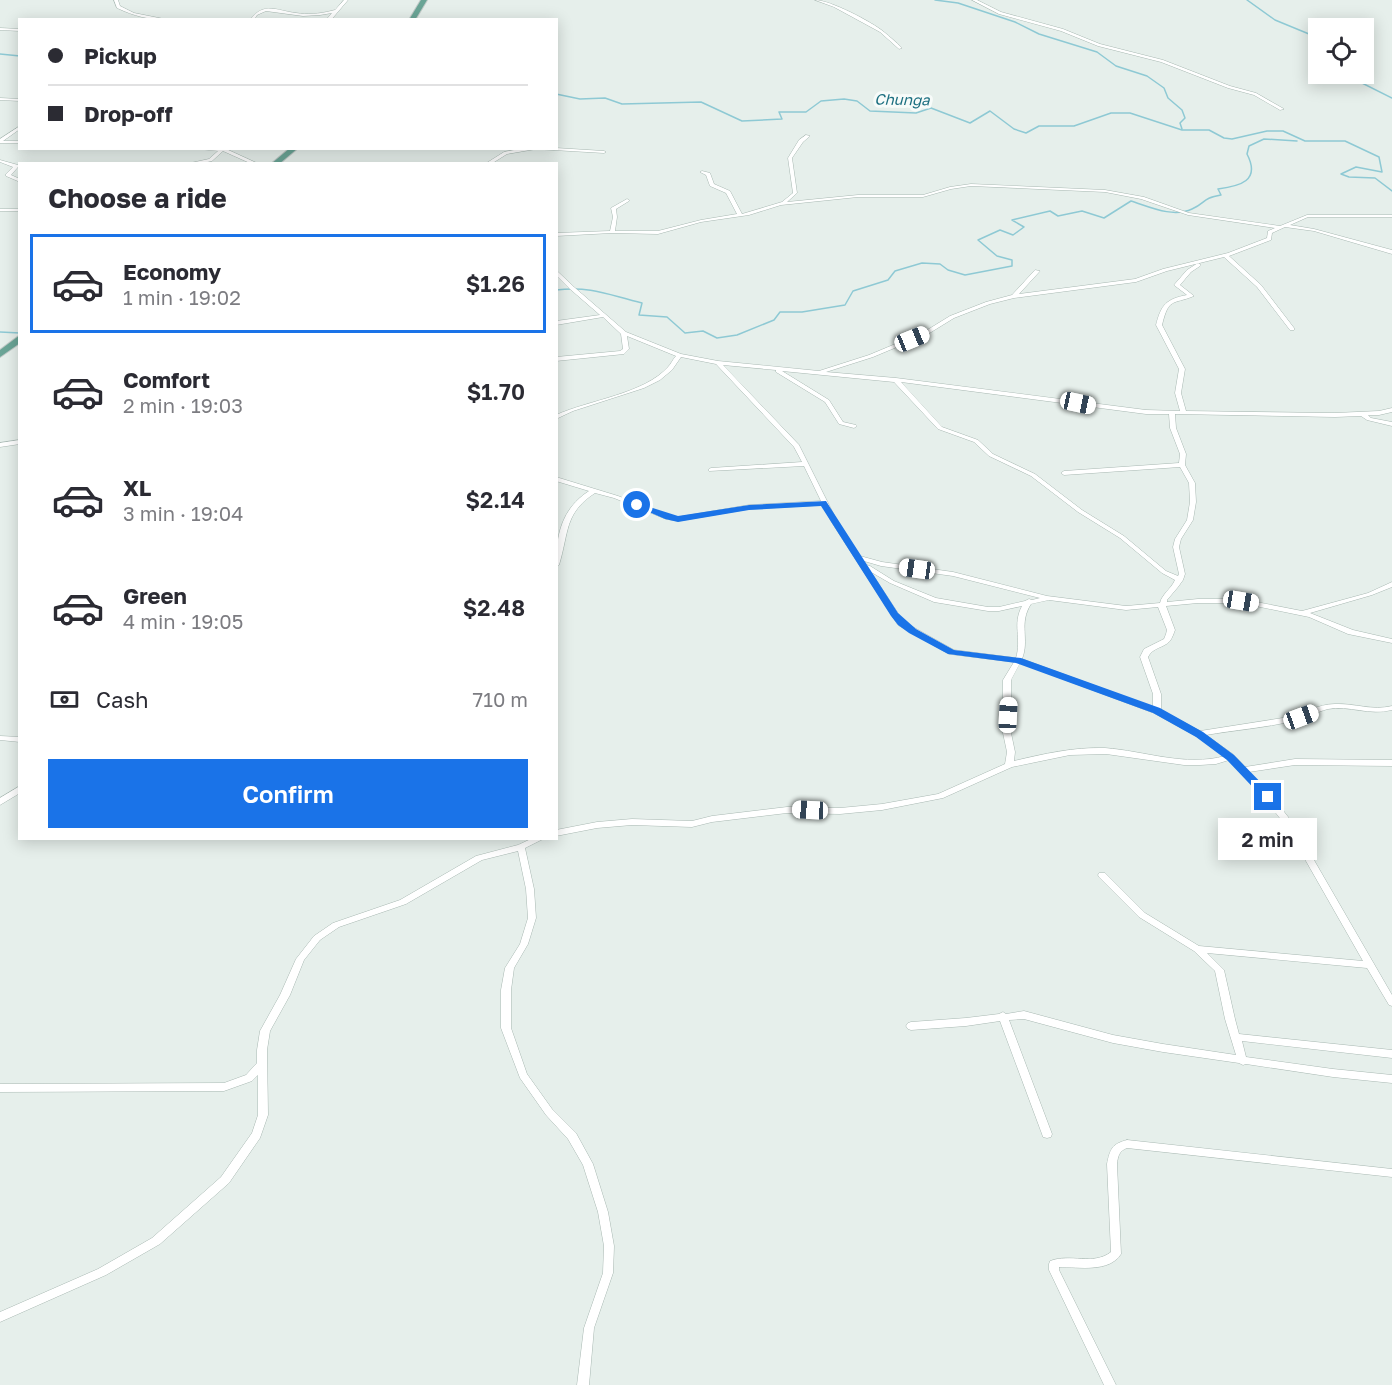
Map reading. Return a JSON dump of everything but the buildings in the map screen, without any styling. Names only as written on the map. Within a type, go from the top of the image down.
[{"type":"main road","points":[[413,18],[424,0]]},
{"type":"main road","points":[[277,162],[292,150]]},
{"type":"main road","points":[[0,354],[17,340]]},
{"type":"street","points":[[116,0],[118,7],[128,13],[156,18]]},
{"type":"street","points":[[330,18],[346,0]]},
{"type":"street","points":[[817,0],[835,6],[881,31],[900,48]]},
{"type":"street","points":[[974,0],[1000,13],[1062,30],[1099,45],[1162,61],[1229,87],[1255,94],[1282,109]]},
{"type":"street","points":[[270,9],[272,3]]},
{"type":"street","points":[[254,18],[258,13],[270,9],[294,15],[336,11]]},
{"type":"street","points":[[0,29],[18,30]]},
{"type":"street","points":[[0,99],[18,100]]},
{"type":"street","points":[[0,142],[18,128]]},
{"type":"street","points":[[780,204],[795,193],[789,159],[801,141],[808,136]]},
{"type":"street","points":[[0,142],[18,142]]},
{"type":"street","points":[[558,149],[604,152]]},
{"type":"street","points":[[200,162],[210,160],[222,150]]},
{"type":"street","points":[[225,150],[252,162]]},
{"type":"street","points":[[490,162],[506,153],[524,150]]},
{"type":"street","points":[[0,161],[18,166]]},
{"type":"street","points":[[18,166],[8,175],[18,180]]},
{"type":"street","points":[[702,172],[708,174],[712,185],[728,192],[740,215]]},
{"type":"street","points":[[558,235],[612,231],[658,232],[780,204],[855,197],[923,196],[971,185],[1073,189],[1125,194],[1188,214],[1314,230],[1392,252]]},
{"type":"street","points":[[612,231],[615,218],[613,208],[627,200]]},
{"type":"street","points":[[0,210],[18,210]]},
{"type":"street","points":[[1286,226],[1297,219],[1312,215],[1392,216]]},
{"type":"street","points":[[809,372],[832,369],[860,361],[926,333],[970,309],[1014,296],[1113,284],[1149,277],[1176,267],[1226,256],[1269,239],[1270,232],[1279,227]]},
{"type":"street","points":[[1226,256],[1259,286],[1292,329]]},
{"type":"street","points":[[1183,412],[1178,393],[1182,369],[1158,326],[1164,307],[1170,301],[1191,296],[1177,285],[1189,271],[1201,263]]},
{"type":"street","points":[[1176,267],[1189,271]]},
{"type":"street","points":[[1014,296],[1037,271]]},
{"type":"street","points":[[558,273],[602,316],[624,333],[679,355],[718,363],[896,380],[1104,408],[1172,412],[1363,414],[1392,410]]},
{"type":"street","points":[[558,323],[602,316]]},
{"type":"street","points":[[558,359],[622,353],[626,349],[624,333]]},
{"type":"street","points":[[558,416],[584,404],[641,387],[671,369],[679,355]]},
{"type":"street","points":[[718,363],[769,419],[789,437],[814,479],[823,503],[901,623],[952,652],[1018,660],[1156,711],[1199,734],[1231,757],[1289,824],[1392,1003]]},
{"type":"street","points":[[775,370],[827,401],[840,423],[854,426]]},
{"type":"street","points":[[896,380],[940,428],[971,438],[991,455],[1034,475],[1080,511],[1122,537],[1164,572],[1180,580]]},
{"type":"street","points":[[1156,711],[1157,694],[1144,657],[1147,651],[1167,640],[1170,634],[1171,630],[1164,616],[1163,604],[1164,599],[1180,580],[1182,568],[1176,547],[1178,539],[1190,520],[1193,502],[1192,483],[1182,465],[1183,454],[1173,428],[1172,412]]},
{"type":"street","points":[[1363,414],[1369,419],[1392,424]]},
{"type":"street","points":[[0,445],[18,442]]},
{"type":"street","points":[[711,470],[805,464]]},
{"type":"street","points":[[1064,473],[1182,465]]},
{"type":"street","points":[[558,480],[616,497],[668,518],[678,519],[749,507],[823,503]]},
{"type":"street","points":[[558,556],[568,513],[577,500],[593,491]]},
{"type":"street","points":[[858,558],[881,564],[963,577],[1049,598],[1113,608],[1223,600],[1273,606],[1302,612],[1351,632],[1392,641]]},
{"type":"street","points":[[865,566],[892,582],[934,600],[988,609],[1049,598]]},
{"type":"street","points":[[1302,612],[1370,594],[1392,584]]},
{"type":"street","points":[[1010,765],[1011,752],[1007,733],[1007,680],[1009,672],[1021,654],[1020,618],[1029,601]]},
{"type":"street","points":[[1199,734],[1301,717],[1328,707],[1351,707],[1377,711],[1392,708]]},
{"type":"street","points":[[0,738],[18,740]]},
{"type":"street","points":[[558,833],[621,823],[692,824],[712,819],[787,810],[840,811],[882,807],[940,796],[1010,765],[1077,752],[1104,751],[1165,760],[1212,762],[1231,757]]},
{"type":"street","points":[[1244,770],[1295,762],[1392,763]]},
{"type":"street","points":[[0,802],[18,790]]},
{"type":"street","points":[[0,1317],[102,1272],[156,1241],[225,1180],[256,1135],[263,1114],[262,1041],[265,1031],[285,995],[300,959],[317,938],[336,926],[403,902],[479,858],[521,847],[537,840]]},
{"type":"street","points":[[521,847],[530,888],[532,918],[525,944],[510,968],[506,990],[506,1028],[523,1075],[549,1112],[572,1136],[588,1164],[603,1212],[609,1246],[608,1273],[589,1328],[583,1385]]},
{"type":"street","points":[[1102,874],[1142,915],[1197,949],[1219,969],[1243,1061]]},
{"type":"street","points":[[1197,949],[1370,965]]},
{"type":"street","points":[[911,1026],[1024,1015],[1044,1018],[1113,1039],[1243,1061],[1392,1079]]},
{"type":"street","points":[[1003,1016],[1047,1134]]},
{"type":"street","points":[[1235,1037],[1392,1054]]},
{"type":"street","points":[[0,1088],[224,1087],[249,1078],[262,1064]]},
{"type":"street","points":[[1110,1385],[1054,1270],[1054,1264],[1103,1262],[1111,1260],[1116,1254],[1112,1164],[1118,1146],[1127,1144],[1392,1173]]},
{"type":"waterway","points":[[935,0],[958,3],[1015,22],[1039,34],[1097,52],[1116,66],[1147,76],[1164,88],[1168,98],[1182,110],[1185,118],[1180,123],[1182,129]]},
{"type":"waterway","points":[[1247,0],[1275,20],[1308,34]]},
{"type":"waterway","name":"Chunga","points":[[0,54],[18,56]]},
{"type":"waterway","points":[[1364,84],[1392,98]]},
{"type":"waterway","name":"Chunga","points":[[558,94],[580,99],[605,98],[622,104],[701,102],[742,121],[782,119],[779,112],[806,112],[821,101],[844,99],[857,101],[870,111],[916,113],[931,108],[970,123],[990,111],[1014,129],[1026,133],[1039,126],[1074,126],[1111,113],[1130,113],[1182,130],[1209,130],[1224,138],[1232,139],[1267,131],[1283,131],[1305,141],[1345,141],[1379,157],[1382,172],[1356,167],[1341,174],[1349,177],[1375,178],[1392,191]]},
{"type":"waterway","points":[[558,290],[591,290],[642,303],[639,315],[667,317],[685,333],[703,331],[717,338],[737,335],[774,320],[780,312],[802,312],[845,305],[853,291],[888,280],[895,271],[922,263],[940,264],[948,270],[965,275],[1012,266],[1012,260],[997,256],[978,240],[1000,230],[1013,235],[1024,227],[1012,220],[1050,211],[1058,216],[1082,211],[1104,218],[1131,201],[1169,212],[1192,209],[1207,199],[1221,195],[1218,189],[1241,184],[1250,176],[1251,163],[1247,154],[1249,146],[1264,139],[1297,141]]},
{"type":"waterway","points":[[0,332],[18,333]]},
{"type":"route","points":[[637,505],[668,518],[678,519],[749,507],[823,503],[894,614],[901,623],[913,631],[952,652],[1018,660],[1156,711],[1199,734],[1231,757],[1268,797]]}]
